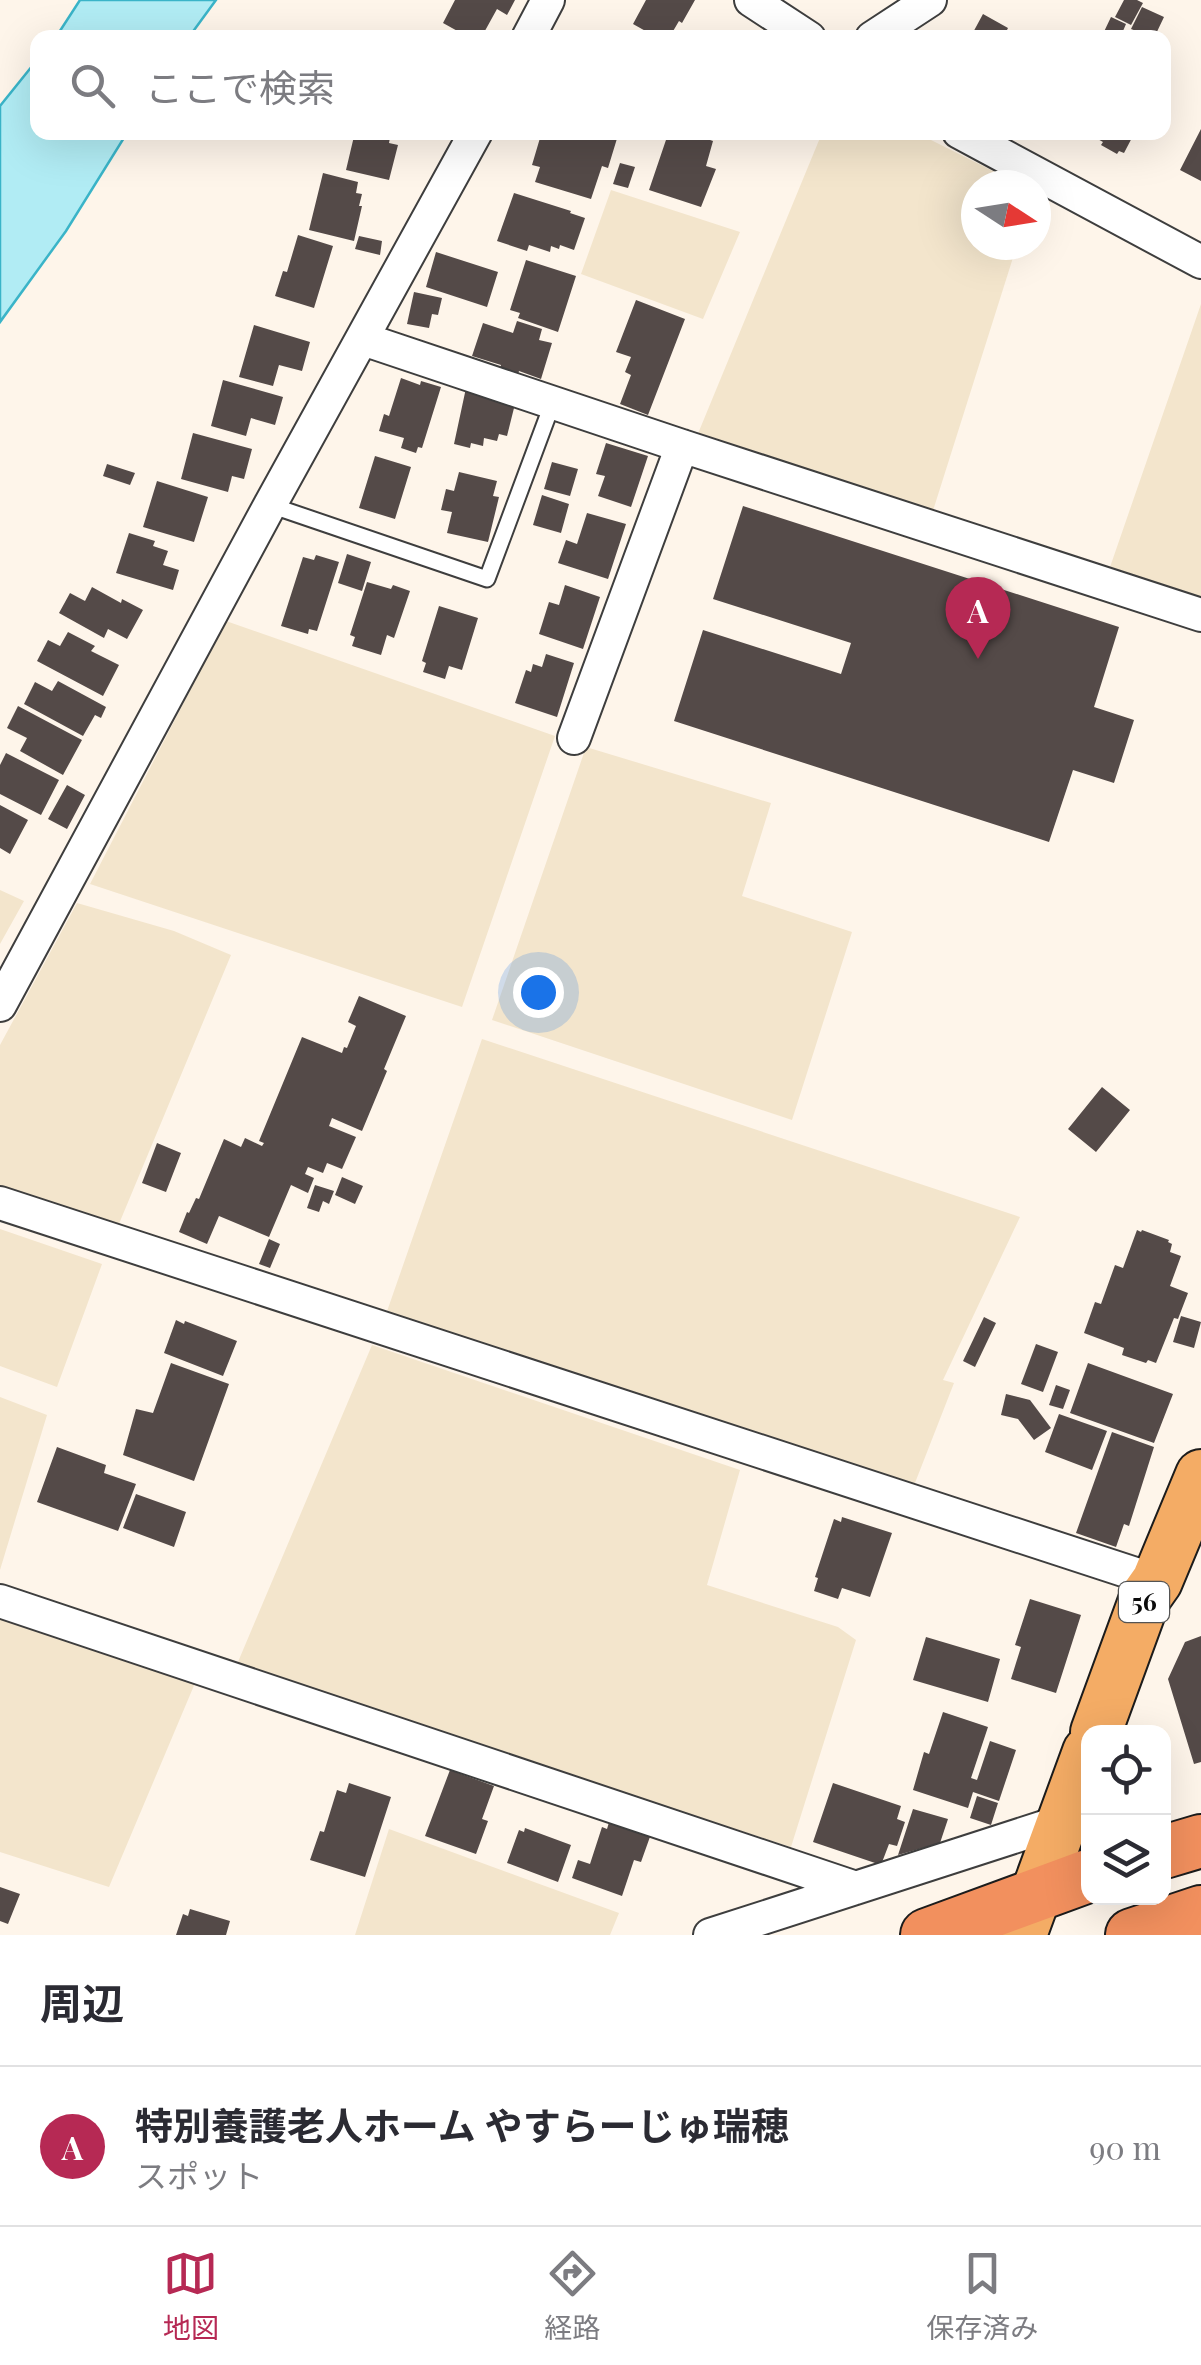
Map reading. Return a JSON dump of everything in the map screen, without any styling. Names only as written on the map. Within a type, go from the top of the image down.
[{"type":"highway","points":[[1171,1850],[1201,1842]]},
{"type":"highway","points":[[927,1935],[1029,1914],[1081,1881]]},
{"type":"highway","points":[[1132,1935],[1201,1912]]},
{"type":"main road","name":"56","points":[[1099,1725],[1146,1598],[1157,1581],[1201,1474]]},
{"type":"main road","points":[[1029,1914],[1081,1771]]},
{"type":"street","points":[[532,30],[548,0]]},
{"type":"street","points":[[884,30],[930,0]]},
{"type":"street","points":[[760,3],[797,30]]},
{"type":"street","points":[[0,1005],[472,140]]},
{"type":"street","points":[[974,140],[1201,262]]},
{"type":"street","points":[[363,339],[1201,615]]},
{"type":"street","points":[[574,738],[682,446]]},
{"type":"street","points":[[0,1203],[1157,1581]]},
{"type":"street","points":[[0,1602],[856,1888]]},
{"type":"street","points":[[710,1935],[1063,1821]]},
{"type":"lane","points":[[270,505],[487,579],[554,402]]},
{"type":"shaded area","points":[[819,140],[931,140],[991,170],[961,170],[961,260],[1012,260],[931,517],[697,436]]},
{"type":"shaded area","points":[[611,190],[740,232],[703,319],[581,274]]},
{"type":"shaded area","points":[[1201,304],[1201,601],[1109,570]]},
{"type":"shaded area","points":[[226,621],[555,736],[462,1007],[90,884]]},
{"type":"shaded area","points":[[586,747],[771,803],[742,896],[852,932],[792,1120],[492,1020]]},
{"type":"shaded area","points":[[0,890],[24,901],[0,944]]},
{"type":"shaded area","points":[[77,903],[174,931],[231,955],[116,1231],[0,1192],[0,1045]]},
{"type":"shaded area","points":[[482,1039],[1020,1217],[943,1380],[954,1383],[913,1488],[385,1317]]},
{"type":"shaded area","points":[[0,1229],[102,1264],[57,1387],[0,1366]]},
{"type":"shaded area","points":[[372,1345],[740,1470],[707,1585],[838,1627],[856,1640],[791,1847],[235,1669]]},
{"type":"shaded area","points":[[0,1397],[47,1415],[0,1570]]},
{"type":"shaded area","points":[[0,1613],[198,1676],[109,1887],[0,1852]]},
{"type":"shaded area","points":[[389,1829],[619,1913],[610,1935],[355,1935]]},
{"type":"water","points":[[80,0],[216,0],[194,30],[61,30]]},
{"type":"water","points":[[30,69],[30,140],[123,140],[66,231],[0,322],[0,106]]},
{"type":"building","points":[[455,0],[515,0],[507,15],[497,9],[485,30],[456,30],[443,23]]},
{"type":"building","points":[[646,0],[695,0],[674,30],[644,30],[633,24]]},
{"type":"building","points":[[1124,0],[1143,3],[1131,25],[1115,17]]},
{"type":"building","points":[[1142,7],[1164,17],[1158,30],[1131,29]]},
{"type":"building","points":[[983,14],[1008,28],[1007,30],[974,30]]},
{"type":"building","points":[[1111,17],[1126,24],[1123,30],[1105,30]]},
{"type":"building","points":[[1201,129],[1201,181],[1180,170]]},
{"type":"building","points":[[353,140],[390,140],[398,145],[389,180],[346,170]]},
{"type":"building","points":[[539,140],[617,140],[608,168],[602,166],[591,199],[535,182],[540,167],[532,165]]},
{"type":"building","points":[[666,140],[713,141],[706,166],[716,169],[701,207],[649,190]]},
{"type":"building","points":[[1099,140],[1131,140],[1124,153],[1117,154],[1101,145]]},
{"type":"building","points":[[620,163],[635,167],[628,188],[613,184]]},
{"type":"building","points":[[323,173],[358,182],[356,193],[362,194],[362,206],[354,241],[309,230]]},
{"type":"building","points":[[514,193],[585,218],[574,250],[560,245],[559,249],[551,246],[550,252],[529,245],[527,251],[497,241]]},
{"type":"building","points":[[298,235],[333,246],[314,308],[275,296]]},
{"type":"building","points":[[359,236],[382,241],[380,255],[355,249]]},
{"type":"building","points":[[436,252],[498,272],[487,307],[426,287]]},
{"type":"building","points":[[526,260],[576,276],[558,332],[518,318],[520,313],[510,310]]},
{"type":"building","points":[[414,292],[442,298],[438,315],[432,314],[429,328],[407,324]]},
{"type":"building","points":[[636,300],[685,319],[648,415],[620,404],[631,375],[625,372],[631,357],[616,352]]},
{"type":"building","points":[[517,321],[542,329],[539,340],[552,343],[541,379],[519,371],[517,378],[499,372],[501,365],[472,356],[483,323],[513,333]]},
{"type":"building","points":[[254,325],[310,342],[302,371],[279,365],[273,386],[239,377]]},
{"type":"building","points":[[401,378],[441,387],[422,448],[418,447],[416,453],[401,448],[404,438],[379,431],[384,414],[389,416]]},
{"type":"building","points":[[223,380],[283,397],[275,425],[251,418],[246,436],[211,426]]},
{"type":"building","points":[[466,388],[516,400],[507,436],[499,434],[497,441],[484,438],[483,446],[471,443],[470,448],[454,444]]},
{"type":"building","points":[[193,433],[252,449],[244,479],[232,476],[228,492],[181,479]]},
{"type":"building","points":[[606,443],[648,456],[631,507],[598,496],[605,476],[596,474]]},
{"type":"building","points":[[375,456],[411,467],[395,519],[359,508]]},
{"type":"building","points":[[552,462],[578,469],[570,496],[544,489]]},
{"type":"building","points":[[107,464],[135,473],[130,485],[103,476]]},
{"type":"building","points":[[459,472],[497,481],[493,496],[499,497],[488,542],[447,533],[452,512],[441,510],[446,489],[454,491]]},
{"type":"building","points":[[157,481],[208,497],[194,542],[143,527]]},
{"type":"building","points":[[542,495],[569,504],[561,533],[533,525]]},
{"type":"building","points":[[743,506],[1119,627],[1094,707],[1134,720],[1114,783],[1073,770],[1049,842],[674,721],[703,630],[841,674],[851,643],[713,599]]},
{"type":"building","points":[[587,513],[626,524],[608,579],[558,563],[566,540],[577,544]]},
{"type":"building","points":[[129,533],[155,541],[153,546],[168,551],[163,565],[179,570],[173,590],[116,573]]},
{"type":"building","points":[[347,554],[371,562],[362,591],[338,583]]},
{"type":"building","points":[[316,555],[339,562],[317,631],[309,629],[308,634],[281,626],[303,557],[314,560]]},
{"type":"building","points":[[367,582],[410,591],[394,638],[387,635],[381,655],[352,646],[355,637],[350,635]]},
{"type":"building","points":[[565,585],[600,597],[583,649],[539,634],[549,602],[559,605]]},
{"type":"building","points":[[92,587],[143,610],[127,639],[108,629],[104,638],[59,613],[70,593],[85,601]]},
{"type":"building","points":[[439,606],[478,618],[462,670],[449,666],[445,679],[423,672],[426,663],[422,661]]},
{"type":"building","points":[[68,632],[95,646],[91,651],[119,665],[103,696],[37,661],[48,640],[60,646]]},
{"type":"building","points":[[546,654],[574,663],[557,717],[515,703],[526,670],[531,672],[533,664],[542,667]]},
{"type":"building","points":[[58,681],[106,707],[101,718],[95,715],[83,736],[24,704],[35,682],[52,691]]},
{"type":"building","points":[[18,706],[82,740],[63,775],[20,751],[27,738],[7,728]]},
{"type":"building","points":[[6,753],[59,780],[41,815],[0,794],[0,765]]},
{"type":"building","points":[[67,785],[85,795],[67,829],[48,819]]},
{"type":"building","points":[[0,805],[28,820],[10,854],[0,848]]},
{"type":"building","points":[[359,996],[406,1016],[362,1131],[332,1118],[329,1126],[356,1137],[342,1169],[327,1163],[323,1173],[308,1167],[305,1174],[314,1178],[308,1193],[291,1185],[269,1237],[219,1216],[207,1244],[179,1232],[187,1212],[199,1199],[224,1139],[241,1147],[245,1138],[262,1146],[264,1143],[259,1141],[302,1037],[342,1053],[347,1048],[356,1026],[348,1022]]},
{"type":"building","points":[[1102,1087],[1130,1110],[1096,1152],[1068,1129]]},
{"type":"building","points":[[157,1143],[181,1153],[166,1192],[142,1183]]},
{"type":"building","points":[[342,1177],[363,1186],[355,1204],[335,1195]]},
{"type":"building","points":[[315,1185],[334,1191],[329,1204],[323,1201],[319,1212],[307,1208]]},
{"type":"building","points":[[1137,1230],[1169,1240],[1170,1252],[1181,1256],[1170,1286],[1188,1293],[1156,1363],[1122,1355],[1124,1348],[1084,1333],[1095,1302],[1101,1304],[1115,1265],[1123,1268]]},
{"type":"building","points":[[269,1239],[280,1244],[270,1268],[259,1264]]},
{"type":"building","points":[[1181,1316],[1201,1322],[1194,1348],[1173,1342]]},
{"type":"building","points":[[984,1317],[996,1323],[975,1367],[963,1361]]},
{"type":"building","points":[[176,1320],[237,1341],[223,1376],[164,1353]]},
{"type":"building","points":[[1036,1344],[1058,1352],[1043,1392],[1021,1384]]},
{"type":"building","points":[[171,1363],[229,1384],[194,1481],[123,1455],[136,1409],[153,1413]]},
{"type":"building","points":[[1088,1363],[1173,1394],[1154,1443],[1070,1413]]},
{"type":"building","points":[[1056,1385],[1070,1390],[1063,1409],[1049,1405]]},
{"type":"building","points":[[1006,1394],[1030,1400],[1051,1428],[1034,1440],[1018,1419],[1001,1415]]},
{"type":"building","points":[[1059,1414],[1107,1431],[1092,1470],[1045,1452]]},
{"type":"building","points":[[1112,1432],[1154,1447],[1129,1526],[1124,1524],[1116,1547],[1076,1533]]},
{"type":"building","points":[[57,1447],[106,1465],[104,1473],[136,1484],[118,1531],[37,1502]]},
{"type":"building","points":[[136,1494],[186,1512],[174,1547],[123,1528]]},
{"type":"building","points":[[842,1517],[892,1533],[870,1597],[842,1588],[838,1599],[814,1591],[834,1519],[841,1522]]},
{"type":"building","points":[[1030,1599],[1081,1615],[1056,1693],[1011,1679],[1021,1647],[1015,1645]]},
{"type":"building","points":[[1201,1636],[1201,1762],[1194,1764],[1168,1679],[1185,1642]]},
{"type":"building","points":[[926,1637],[1000,1659],[988,1702],[913,1680]]},
{"type":"building","points":[[943,1712],[988,1727],[971,1778],[977,1780],[990,1741],[1016,1750],[999,1801],[973,1792],[968,1808],[913,1790],[924,1752],[929,1754]]},
{"type":"building","points":[[450,1770],[494,1786],[482,1819],[488,1821],[476,1854],[425,1836]]},
{"type":"building","points":[[349,1783],[391,1797],[365,1877],[310,1860],[337,1790],[346,1793]]},
{"type":"building","points":[[833,1783],[901,1806],[897,1819],[905,1822],[897,1846],[889,1844],[881,1865],[813,1842]]},
{"type":"building","points":[[977,1796],[998,1803],[991,1825],[970,1818]]},
{"type":"building","points":[[913,1809],[948,1819],[940,1843],[898,1855]]},
{"type":"building","points":[[610,1819],[651,1834],[641,1862],[634,1860],[622,1896],[572,1878],[578,1860],[590,1864],[602,1827],[607,1829]]},
{"type":"building","points":[[525,1828],[571,1845],[558,1882],[507,1863],[519,1830],[524,1832]]},
{"type":"building","points":[[0,1887],[20,1894],[8,1924],[0,1921]]},
{"type":"building","points":[[190,1909],[230,1921],[226,1935],[176,1935],[183,1914],[188,1916]]},
{"type":"place","name":"特別養護老人ホーム やすらーじゅ瑞穂","points":[[978,659]]}]
